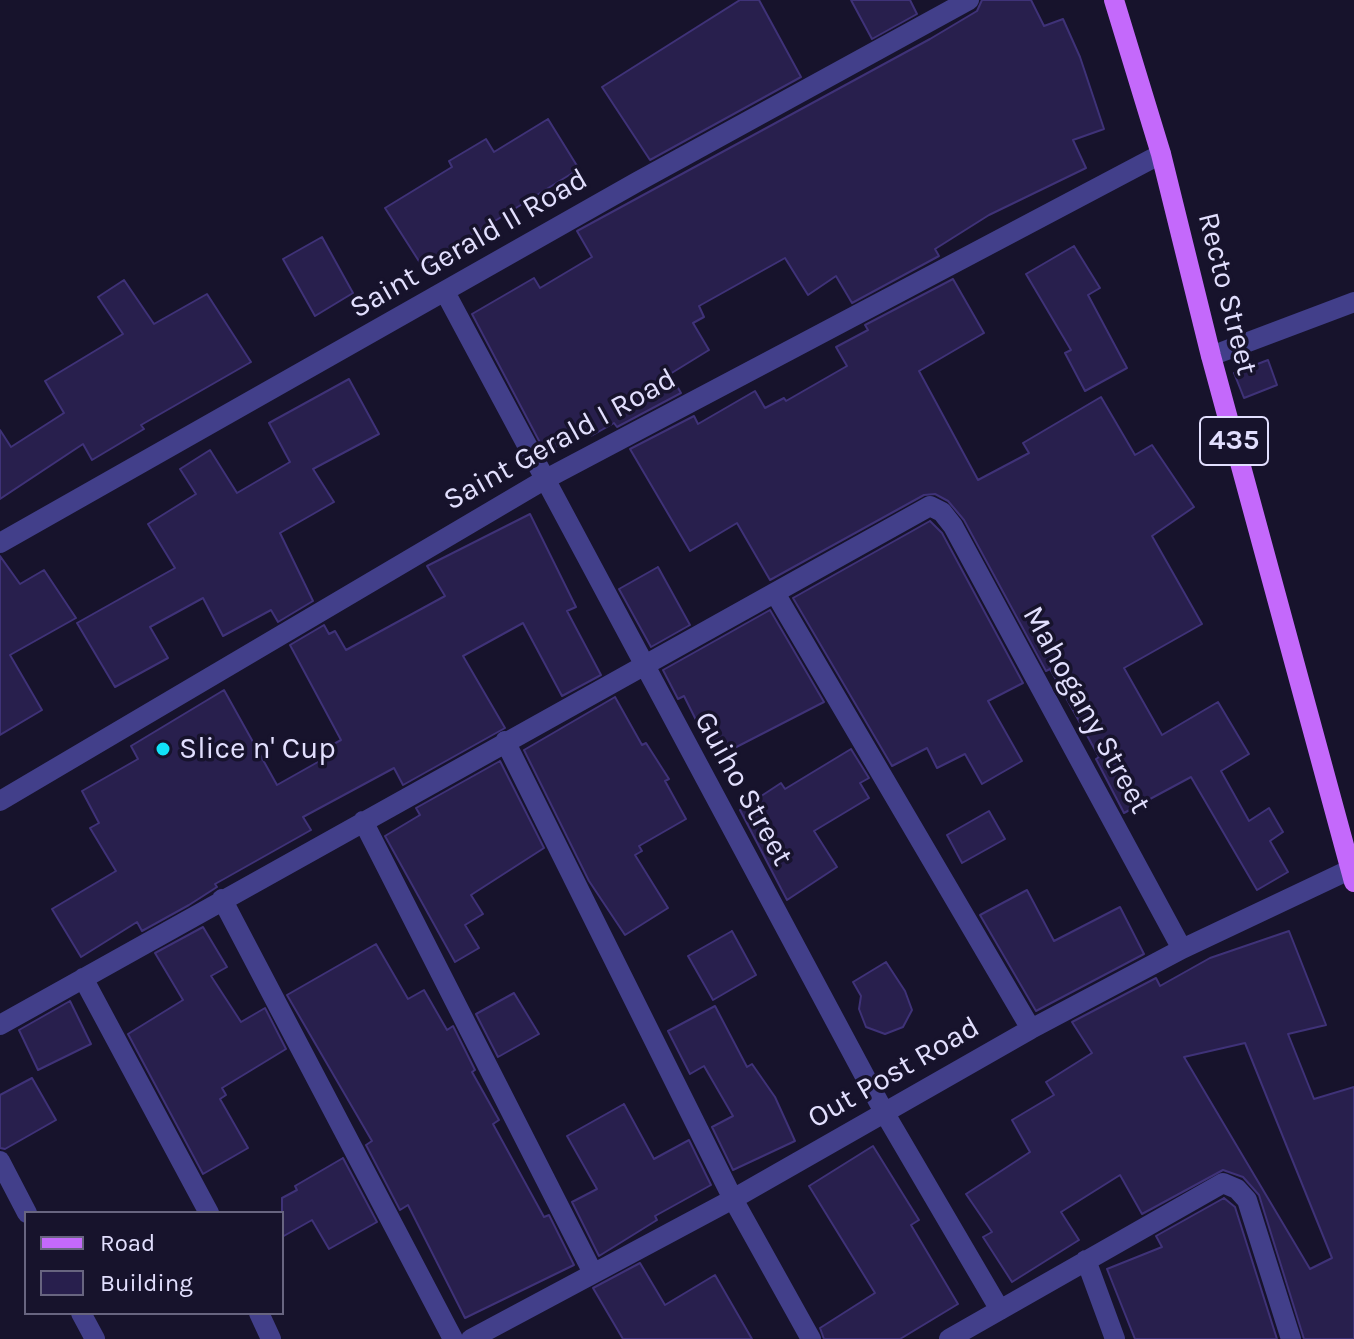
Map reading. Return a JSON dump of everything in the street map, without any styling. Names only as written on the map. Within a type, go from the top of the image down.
[{"type":"main road","name":"Recto Street","points":[[1114,0],[1161,154],[1211,356],[1352,875]]},
{"type":"street","name":"Saint Gerald II Road","points":[[0,543],[969,0]]},
{"type":"street","name":"Saint Gerald I Road","points":[[0,801],[544,480],[1161,154]]},
{"type":"street","name":"Guiho Street","points":[[445,292],[643,667],[884,1112],[1000,1310]]},
{"type":"street","points":[[1211,356],[1354,302]]},
{"type":"street","name":"Mahogany Street","points":[[775,593],[930,506],[942,512],[953,526],[1182,949]]},
{"type":"street","points":[[0,1025],[775,593],[1031,1029]]},
{"type":"street","points":[[505,741],[733,1199],[811,1339]]},
{"type":"street","points":[[363,821],[593,1273]]},
{"type":"street","name":"Out Post Road","points":[[471,1339],[733,1199],[1031,1029],[1182,949],[1352,875]]},
{"type":"street","points":[[222,899],[453,1339]]},
{"type":"street","points":[[83,978],[208,1211]]},
{"type":"street","points":[[0,1161],[26,1211]]},
{"type":"street","points":[[949,1339],[1223,1183],[1237,1189],[1247,1200],[1291,1339]]},
{"type":"street","points":[[1086,1260],[1115,1339]]},
{"type":"street","points":[[82,1315],[95,1339]]},
{"type":"street","points":[[260,1315],[271,1339]]},
{"type":"building","points":[[740,0],[759,0],[801,77],[650,160],[602,87]]},
{"type":"building","points":[[851,0],[910,0],[917,14],[872,39]]},
{"type":"building","points":[[982,0],[1031,0],[1044,26],[1063,19],[1080,57],[1104,129],[1073,140],[1086,168],[989,215],[935,249],[939,256],[852,303],[836,276],[808,295],[785,258],[699,306],[704,317],[693,323],[709,350],[670,374],[681,393],[617,427],[614,423],[591,436],[588,432],[545,452],[472,314],[534,278],[540,288],[592,257],[577,231],[930,39],[977,11]]},
{"type":"building","points":[[548,119],[579,169],[422,266],[385,208],[452,167],[449,161],[486,139],[494,152]]},
{"type":"building","points":[[322,237],[353,293],[315,316],[283,259]]},
{"type":"building","points":[[1074,246],[1100,288],[1088,295],[1127,368],[1085,391],[1065,353],[1071,350],[1026,274]]},
{"type":"building","points":[[953,279],[984,333],[919,371],[978,480],[1029,453],[1023,443],[1101,397],[1135,455],[1152,445],[1194,507],[1152,536],[1202,624],[1124,668],[1162,735],[1218,702],[1249,754],[1221,771],[1249,821],[1269,808],[1283,832],[1270,841],[1288,872],[1257,890],[1191,777],[1124,813],[1096,759],[1099,757],[1050,669],[1046,671],[964,520],[948,501],[935,494],[924,495],[770,580],[737,523],[690,551],[630,449],[694,416],[698,424],[755,391],[765,408],[784,398],[786,401],[847,366],[836,347],[868,330],[865,325]]},
{"type":"building","points":[[124,280],[154,324],[207,294],[251,362],[141,425],[144,429],[92,460],[83,444],[0,499],[0,430],[11,447],[64,413],[45,381],[123,334],[98,297]]},
{"type":"building","points":[[1268,360],[1277,385],[1244,398],[1234,373]]},
{"type":"building","points":[[349,379],[379,434],[313,469],[334,502],[280,533],[313,601],[278,622],[271,610],[223,636],[203,598],[150,627],[168,658],[115,687],[77,623],[175,568],[148,524],[196,494],[180,469],[210,450],[237,493],[290,462],[269,423]]},
{"type":"building","points":[[530,514],[576,607],[567,611],[601,675],[562,696],[523,623],[463,656],[505,728],[403,785],[394,768],[303,817],[311,830],[215,884],[217,887],[142,931],[137,922],[81,957],[52,909],[116,871],[90,828],[99,823],[82,791],[138,759],[131,746],[224,690],[277,785],[325,758],[321,751],[341,740],[290,645],[324,625],[329,634],[335,631],[346,650],[445,596],[427,566]]},
{"type":"building","points":[[930,521],[942,533],[1023,683],[988,701],[1022,761],[982,784],[965,754],[937,768],[927,748],[892,766],[793,598]]},
{"type":"building","points":[[0,556],[20,584],[44,570],[76,618],[10,655],[42,710],[0,735]]},
{"type":"building","points":[[658,567],[690,625],[651,647],[619,589]]},
{"type":"building","points":[[770,610],[824,702],[715,758],[684,696],[678,699],[663,670]]},
{"type":"building","points":[[615,697],[642,745],[646,743],[669,779],[665,781],[686,819],[639,846],[642,851],[635,855],[668,908],[625,935],[589,881],[524,750]]},
{"type":"building","points":[[851,749],[869,778],[860,783],[869,798],[814,831],[837,867],[787,900],[740,810],[781,783],[785,789]]},
{"type":"building","points":[[500,761],[544,848],[471,895],[483,914],[465,925],[479,948],[455,962],[385,836],[420,815],[416,808]]},
{"type":"building","points":[[989,811],[1005,839],[962,863],[947,835]]},
{"type":"building","points":[[1027,890],[1054,941],[1120,907],[1144,954],[1036,1011],[980,915]]},
{"type":"building","points":[[203,927],[227,967],[211,976],[241,1022],[265,1008],[286,1049],[222,1088],[226,1095],[220,1099],[248,1148],[203,1174],[128,1034],[183,1000],[155,953]]},
{"type":"building","points":[[732,931],[756,975],[713,1000],[688,956]]},
{"type":"building","points":[[1289,931],[1326,1025],[1288,1034],[1314,1099],[1354,1087],[1354,1339],[1304,1339],[1259,1195],[1243,1177],[1223,1170],[1142,1214],[1120,1175],[1061,1212],[1079,1240],[1012,1282],[983,1237],[992,1232],[966,1194],[1030,1152],[1012,1120],[1054,1095],[1046,1082],[1092,1053],[1072,1022],[1156,978],[1160,986],[1210,958]],"holes":[[[1245,1043],[1332,1258],[1310,1269],[1184,1057]]]},
{"type":"building","points":[[376,944],[408,999],[424,990],[447,1030],[453,1026],[475,1070],[472,1072],[499,1120],[493,1124],[544,1217],[549,1215],[574,1265],[465,1318],[408,1205],[400,1210],[366,1145],[372,1141],[287,995]]},
{"type":"building","points":[[886,962],[905,991],[912,1010],[903,1027],[885,1034],[866,1027],[859,1009],[861,996],[853,982]]},
{"type":"building","points":[[514,993],[539,1034],[498,1057],[476,1014]]},
{"type":"building","points":[[70,1001],[91,1044],[38,1070],[19,1030]]},
{"type":"building","points":[[715,1006],[747,1067],[752,1064],[775,1097],[795,1141],[733,1170],[712,1127],[733,1116],[704,1066],[690,1074],[668,1031]]},
{"type":"building","points":[[32,1078],[56,1120],[5,1149],[0,1148],[0,1095]]},
{"type":"building","points":[[624,1104],[654,1159],[689,1140],[711,1185],[655,1216],[657,1220],[599,1256],[572,1202],[597,1189],[567,1136]]},
{"type":"building","points":[[873,1146],[919,1220],[911,1225],[958,1304],[900,1339],[824,1339],[820,1328],[875,1293],[809,1186]]},
{"type":"building","points":[[343,1158],[377,1222],[329,1249],[312,1220],[284,1236],[282,1198],[297,1190],[295,1186]]},
{"type":"building","points":[[1224,1198],[1235,1207],[1277,1339],[1135,1339],[1107,1269],[1162,1247],[1156,1236]]},
{"type":"building","points":[[640,1263],[665,1305],[715,1275],[752,1339],[623,1339],[593,1288]]},
{"type":"place","name":"Slice n' Cup","points":[[163,749]]}]
